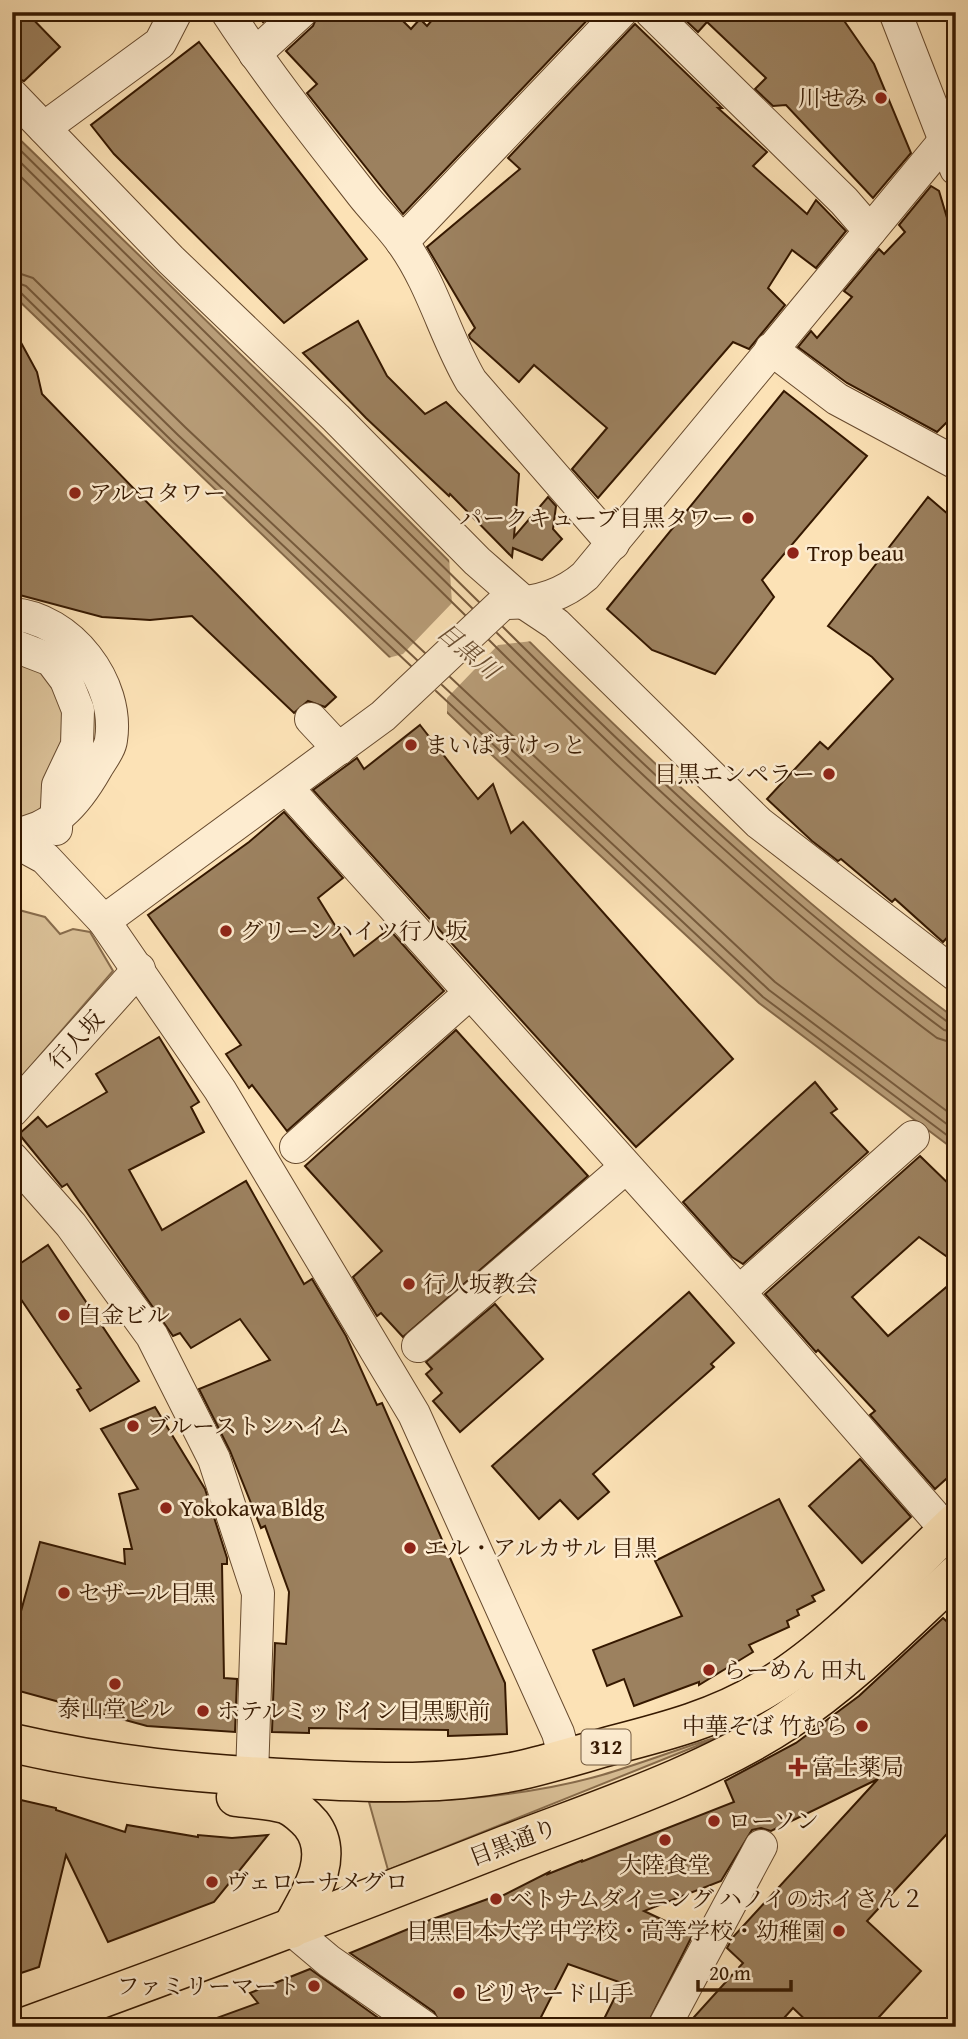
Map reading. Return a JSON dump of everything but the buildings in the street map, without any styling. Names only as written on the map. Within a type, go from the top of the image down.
[{"type":"main road","name":"312","points":[[12,1743],[84,1760],[186,1774],[410,1782],[525,1769],[694,1724],[730,1709],[768,1688],[798,1667],[953,1532]]},
{"type":"main road","name":"目黒通り","points":[[24,2027],[291,1929],[608,1805],[752,1742],[828,1691],[956,1575]]},
{"type":"main road","points":[[186,1774],[226,1796],[287,1805],[306,1818],[320,1836],[321,1858],[316,1883],[291,1929]]},
{"type":"street","points":[[44,128],[160,43],[176,12]]},
{"type":"street","points":[[227,12],[255,54],[363,197],[402,242],[423,275],[456,355],[471,381],[613,544]]},
{"type":"street","points":[[255,54],[300,12]]},
{"type":"street","points":[[402,242],[621,12]]},
{"type":"street","points":[[651,12],[845,201],[870,231]]},
{"type":"street","points":[[895,12],[950,133],[956,169]]},
{"type":"street","points":[[12,95],[171,260],[336,418],[477,561],[514,604],[556,624],[759,823],[956,975]]},
{"type":"street","points":[[104,921],[339,749],[414,690],[514,604],[570,588],[613,544],[950,133]]},
{"type":"street","points":[[771,349],[837,399],[956,463]]},
{"type":"street","points":[[12,614],[26,615],[58,629],[83,653],[100,677],[110,703],[111,742],[83,792],[56,821],[35,832],[12,837]]},
{"type":"street","points":[[12,645],[51,660],[66,680],[78,710],[77,746],[58,785],[55,844],[64,874]]},
{"type":"street","points":[[311,719],[339,749]]},
{"type":"street","points":[[287,788],[953,1532]]},
{"type":"street","points":[[12,837],[31,847],[64,874],[104,921],[220,1090],[414,1414],[558,1733],[565,1758]]},
{"type":"street","name":"行人坂","points":[[12,1111],[139,969]]},
{"type":"street","points":[[296,1147],[469,994]]},
{"type":"street","points":[[739,1292],[913,1137]]},
{"type":"street","points":[[12,1158],[71,1224],[152,1336],[214,1458],[258,1593],[252,1776]]},
{"type":"street","points":[[418,1346],[626,1167]]},
{"type":"street","points":[[664,2027],[761,1846]]},
{"type":"street","points":[[291,1929],[329,1961],[424,2027]]},
{"type":"shaded area","points":[[12,655],[53,680],[68,716],[49,801],[36,812],[20,818],[12,817]]},
{"type":"shaded area","points":[[12,903],[19,910],[45,917],[60,934],[73,929],[90,932],[113,971],[12,1088]]},
{"type":"shaded area","points":[[724,1735],[388,1870],[369,1802],[457,1799],[545,1788],[602,1775]]},
{"type":"water","name":"目黒川","points":[[12,132],[658,766],[804,897],[956,1019],[956,1151],[759,1003],[478,742],[12,294]]},
{"type":"pier","points":[[449,557],[533,641],[498,645],[447,698],[447,716],[388,658],[403,654],[452,603]]},
{"type":"place","name":"川せみ","points":[[881,98]]},
{"type":"place","name":"アルコタワー","points":[[75,493]]},
{"type":"place","name":"パークキューブ目黒タワー","points":[[748,518]]},
{"type":"place","name":"Trop beau","points":[[793,553]]},
{"type":"place","name":"まいばすけっと","points":[[411,745]]},
{"type":"place","name":"目黒エンペラー","points":[[829,774]]},
{"type":"place","name":"グリーンハイツ行人坂","points":[[226,931]]},
{"type":"place","name":"行人坂教会","points":[[409,1284]]},
{"type":"place","name":"白金ビル","points":[[64,1315]]},
{"type":"place","name":"ブルーストンハイム","points":[[133,1426]]},
{"type":"place","name":"Yokokawa Bldg","points":[[166,1508]]},
{"type":"place","name":"エル・アルカサル 目黒","points":[[410,1548]]},
{"type":"place","name":"セザール目黒","points":[[64,1593]]},
{"type":"place","name":"らーめん 田丸","points":[[709,1670]]},
{"type":"place","name":"泰山堂ビル","points":[[115,1684]]},
{"type":"place","name":"ホテルミッドイン目黒駅前","points":[[203,1711]]},
{"type":"place","name":"中華そば 竹むら","points":[[862,1726]]},
{"type":"place","name":"富士薬局","points":[[798,1767]]},
{"type":"place","name":"ローソン","points":[[714,1821]]},
{"type":"place","name":"大陸食堂","points":[[665,1840]]},
{"type":"place","name":"ヴェローナメグロ","points":[[212,1882]]},
{"type":"place","name":"ベトナムダイニング ハノイのホイさん２","points":[[496,1899]]},
{"type":"place","name":"目黒日本大学 中学校・高等学校・幼稚園","points":[[839,1931]]},
{"type":"place","name":"ファミリーマート","points":[[314,1986]]},
{"type":"place","name":"ビリヤード山手","points":[[459,1993]]}]
